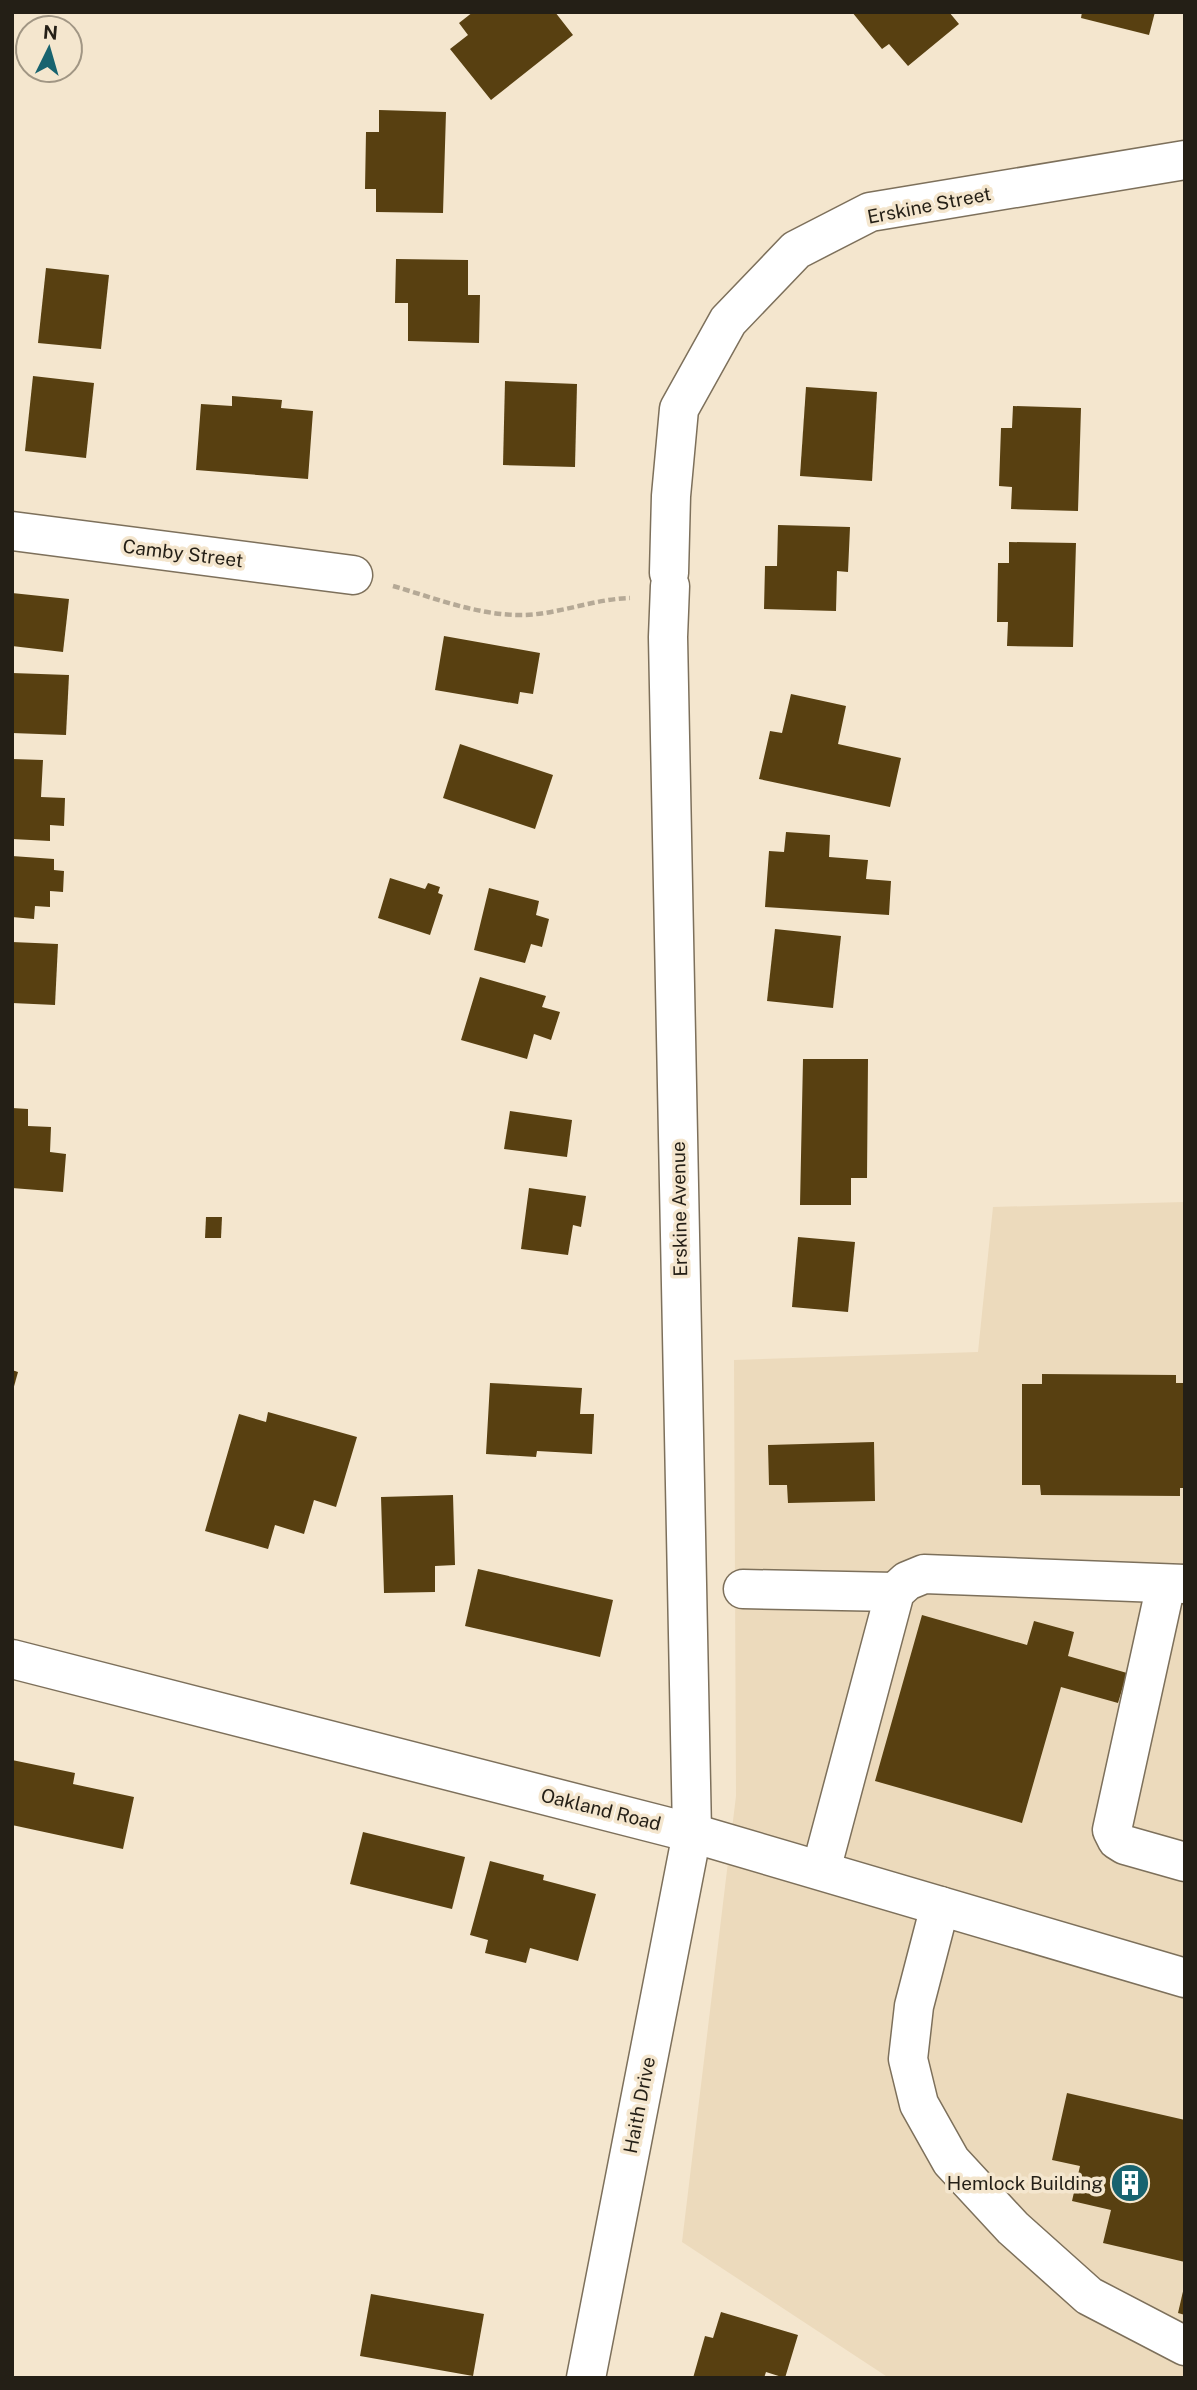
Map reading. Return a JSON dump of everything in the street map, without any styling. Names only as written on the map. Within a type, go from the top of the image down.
[{"type":"street","name":"Erskine Street","points":[[671,495],[679,410],[728,321],[796,250],[870,212],[1185,160]]},
{"type":"street","name":"Erskine Avenue","points":[[671,495],[668,637],[692,1833]]},
{"type":"street","name":"Camby Street","points":[[12,531],[353,575]]},
{"type":"street","points":[[821,1870],[895,1592],[907,1581],[924,1574],[1175,1584],[1112,1830],[1116,1840],[1125,1845],[1185,1862]]},
{"type":"street","points":[[743,1589],[895,1592]]},
{"type":"street","name":"Oakland Road","points":[[12,1659],[692,1833],[1184,1976]]},
{"type":"street","name":"Haith Drive","points":[[586,2378],[692,1833]]},
{"type":"street","points":[[940,1906],[914,2006],[908,2059],[919,2104],[951,2161],[1013,2228],[1089,2296],[1185,2346]]},
{"type":"path","points":[[353,575],[486,613],[526,615],[670,585]]},
{"type":"shaded area","points":[[1185,1202],[1185,2378],[889,2378],[682,2242],[736,1796],[734,1360],[978,1352],[993,1207]]},
{"type":"building","points":[[473,12],[555,12],[573,35],[491,100],[450,49],[468,35],[459,23]]},
{"type":"building","points":[[852,12],[949,12],[959,24],[908,66],[889,44],[882,49]]},
{"type":"building","points":[[1082,12],[1155,12],[1149,35],[1081,18]]},
{"type":"building","points":[[379,110],[446,112],[443,213],[376,212],[376,189],[365,189],[366,132],[379,132]]},
{"type":"building","points":[[396,259],[468,260],[468,295],[480,295],[479,343],[408,341],[408,303],[395,303]]},
{"type":"building","points":[[46,268],[109,275],[101,349],[38,343]]},
{"type":"building","points":[[33,376],[94,383],[86,458],[25,451]]},
{"type":"building","points":[[505,381],[577,384],[575,467],[503,465]]},
{"type":"building","points":[[806,387],[877,392],[872,481],[800,476]]},
{"type":"building","points":[[232,396],[282,400],[281,408],[313,411],[308,479],[196,470],[201,404],[232,406]]},
{"type":"building","points":[[1013,406],[1081,408],[1078,511],[1011,509],[1012,487],[999,486],[1001,428],[1012,428]]},
{"type":"building","points":[[778,525],[850,527],[848,572],[837,571],[836,611],[764,609],[765,566],[777,566]]},
{"type":"building","points":[[1009,542],[1076,543],[1073,647],[1007,646],[1008,622],[997,622],[998,563],[1009,563]]},
{"type":"building","points":[[12,593],[69,599],[63,652],[12,646]]},
{"type":"building","points":[[444,636],[540,653],[533,694],[520,692],[518,704],[435,690]]},
{"type":"building","points":[[12,673],[69,675],[66,735],[12,733]]},
{"type":"building","points":[[791,694],[846,706],[838,744],[901,758],[890,807],[759,779],[770,731],[782,733]]},
{"type":"building","points":[[460,744],[553,775],[535,829],[443,798]]},
{"type":"building","points":[[12,759],[43,760],[41,797],[65,798],[64,826],[50,825],[50,841],[12,839]]},
{"type":"building","points":[[786,832],[830,835],[829,857],[868,860],[866,879],[891,881],[889,915],[765,907],[769,851],[784,852]]},
{"type":"building","points":[[12,856],[54,859],[54,870],[64,871],[63,892],[50,891],[50,907],[35,906],[34,919],[12,917]]},
{"type":"building","points":[[390,878],[425,889],[428,883],[440,887],[438,893],[443,895],[430,935],[378,918]]},
{"type":"building","points":[[489,888],[539,901],[536,915],[549,919],[542,947],[531,944],[525,963],[474,950]]},
{"type":"building","points":[[775,929],[841,936],[833,1008],[767,1001]]},
{"type":"building","points":[[12,942],[58,944],[55,1005],[12,1003]]},
{"type":"building","points":[[480,977],[546,996],[542,1007],[560,1012],[551,1040],[534,1034],[527,1059],[461,1040]]},
{"type":"building","points":[[803,1059],[868,1059],[867,1178],[851,1178],[851,1205],[800,1205]]},
{"type":"building","points":[[12,1108],[28,1109],[28,1126],[51,1127],[50,1152],[66,1154],[63,1192],[12,1188]]},
{"type":"building","points":[[510,1111],[572,1120],[567,1157],[504,1149]]},
{"type":"building","points":[[529,1188],[586,1196],[581,1227],[573,1225],[568,1255],[521,1249]]},
{"type":"building","points":[[206,1217],[222,1217],[221,1238],[205,1238]]},
{"type":"building","points":[[798,1237],[855,1242],[848,1312],[792,1307]]},
{"type":"building","points":[[12,1370],[18,1372],[13,1390],[12,1390]]},
{"type":"building","points":[[1042,1374],[1176,1375],[1176,1383],[1185,1383],[1185,1488],[1180,1488],[1180,1496],[1041,1495],[1040,1485],[1022,1485],[1022,1384],[1042,1384]]},
{"type":"building","points":[[490,1383],[582,1388],[580,1414],[594,1414],[592,1454],[537,1451],[536,1457],[486,1454]]},
{"type":"building","points":[[268,1412],[357,1437],[336,1507],[314,1500],[304,1534],[275,1525],[268,1549],[205,1531],[239,1414],[266,1422]]},
{"type":"building","points":[[874,1442],[875,1501],[788,1503],[787,1485],[769,1485],[768,1445]]},
{"type":"building","points":[[453,1495],[455,1565],[435,1566],[435,1592],[384,1593],[381,1497]]},
{"type":"building","points":[[478,1569],[613,1600],[600,1657],[465,1626]]},
{"type":"building","points":[[922,1615],[1027,1645],[1034,1621],[1074,1632],[1068,1656],[1127,1673],[1118,1703],[1061,1687],[1022,1823],[875,1781]]},
{"type":"building","points":[[12,1760],[75,1773],[73,1784],[134,1797],[123,1849],[12,1825]]},
{"type":"building","points":[[363,1832],[465,1857],[452,1909],[350,1884]]},
{"type":"building","points":[[490,1861],[544,1875],[543,1880],[596,1894],[578,1961],[530,1948],[526,1963],[485,1953],[488,1940],[470,1935]]},
{"type":"building","name":"Hemlock Building","points":[[1067,2093],[1185,2120],[1185,2262],[1103,2243],[1111,2210],[1072,2201],[1080,2166],[1052,2160]]},
{"type":"building","points":[[1185,2287],[1185,2315],[1178,2313]]},
{"type":"building","points":[[371,2294],[484,2314],[473,2376],[360,2356]]},
{"type":"building","points":[[721,2312],[798,2335],[785,2378],[766,2372],[764,2378],[693,2378],[705,2336],[713,2338]]},
{"type":"place","name":"Hemlock Building","points":[[1130,2183]]}]
